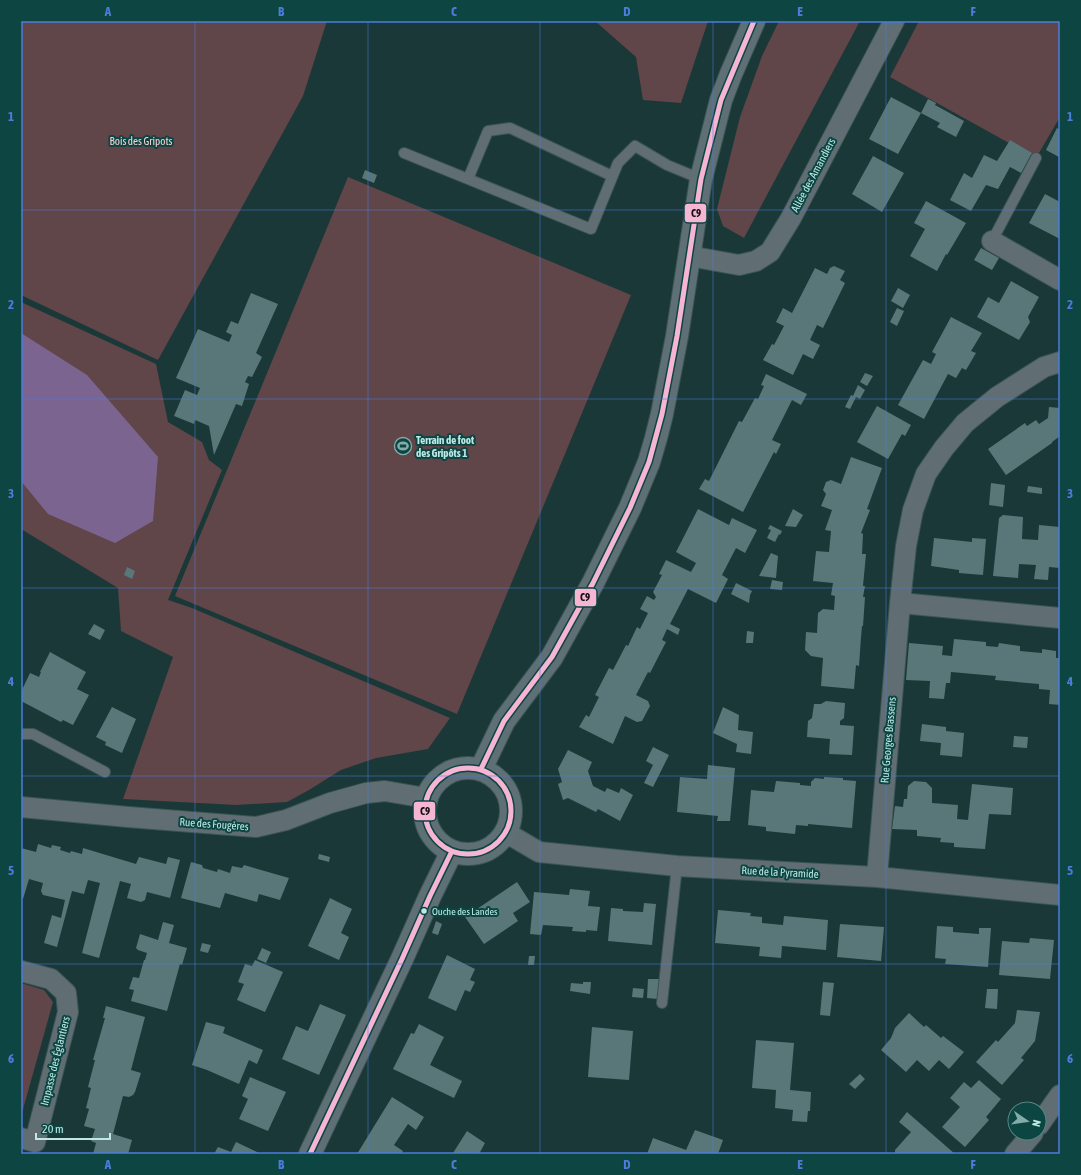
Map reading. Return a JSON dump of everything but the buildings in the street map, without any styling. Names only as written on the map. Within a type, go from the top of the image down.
[{"type":"street","points":[[481,769],[504,721],[552,657],[593,583],[633,501],[649,462],[662,414],[677,336],[701,179],[721,100],[730,74],[754,21]]},
{"type":"street","name":"Allée des Amandiers","points":[[689,256],[739,265],[756,261],[770,252],[791,218],[894,21]]},
{"type":"street","points":[[992,241],[1060,280]]},
{"type":"street","name":"Rue Georges Brassens","points":[[877,877],[900,603],[906,546],[913,510],[926,474],[944,448],[965,423],[997,397],[1044,367],[1060,362]]},
{"type":"street","points":[[900,603],[1060,618]]},
{"type":"street","points":[[471,767],[481,769],[496,777],[508,793],[511,807],[509,823],[501,838],[485,851],[474,854],[462,854],[443,846],[433,837],[427,827],[424,812],[426,798],[432,785],[445,773],[458,768],[471,767]]},
{"type":"street","name":"Rue des Fougères","points":[[21,807],[256,827],[286,820],[330,803],[366,793],[385,791],[426,798]]},
{"type":"street","name":"Rue de la Pyramide","points":[[505,832],[539,852],[677,866],[877,877],[1060,894]]},
{"type":"street","points":[[310,1154],[452,851]]},
{"type":"street","name":"Impasse des Églantiers","points":[[21,971],[51,979],[66,993],[68,1012],[35,1142],[21,1138]]},
{"type":"street","points":[[1047,1114],[1060,1095]]},
{"type":"street","points":[[1015,1154],[1026,1141]]},
{"type":"lane","points":[[468,179],[488,131],[510,128],[612,176]]},
{"type":"lane","points":[[404,153],[591,229],[618,163],[635,146],[667,165],[701,179]]},
{"type":"lane","points":[[992,241],[1036,158]]},
{"type":"lane","points":[[21,734],[33,734],[105,772]]},
{"type":"lane","points":[[662,1003],[677,866]]},
{"type":"green space","name":"Bois des Gripots","points":[[21,21],[327,21],[303,96],[158,360],[21,295]]},
{"type":"green space","points":[[595,21],[708,21],[681,103],[643,100],[636,57]]},
{"type":"green space","points":[[779,21],[860,21],[744,238],[723,226],[717,209],[740,117],[762,56]]},
{"type":"green space","points":[[919,21],[1060,21],[1060,117],[1036,158],[890,77]]},
{"type":"green space","name":"Terrain de foot des Gripôts 1","points":[[348,177],[631,295],[457,714],[175,596]]},
{"type":"green space","points":[[21,302],[156,364],[168,422],[202,442],[209,460],[222,470],[168,600],[192,608],[450,718],[428,749],[376,758],[341,770],[287,802],[236,805],[123,799],[173,657],[121,631],[118,588],[21,529]]},
{"type":"green space","points":[[21,983],[44,990],[53,1002],[22,1113],[21,1113]]},
{"type":"shaded area","points":[[21,333],[87,375],[158,457],[153,521],[115,543],[48,514],[21,481]]},
{"type":"transit line","name":"C9","points":[[481,769],[504,721],[552,657],[593,583],[630,508],[649,462],[662,414],[677,336],[701,179],[721,100],[754,21]]},
{"type":"transit line","name":"C9","points":[[468,768],[485,771],[499,780],[508,794],[511,811],[508,828],[499,842],[485,851],[468,854],[451,851],[437,842],[428,828],[425,811],[428,794],[437,780],[451,771],[468,768]]},
{"type":"transit line","name":"C9","points":[[310,1154],[452,851]]},
{"type":"place","name":"Terrain de foot des Gripôts 1","points":[[403,446]]},
{"type":"place","name":"Ouche des Landes","points":[[424,911]]}]
